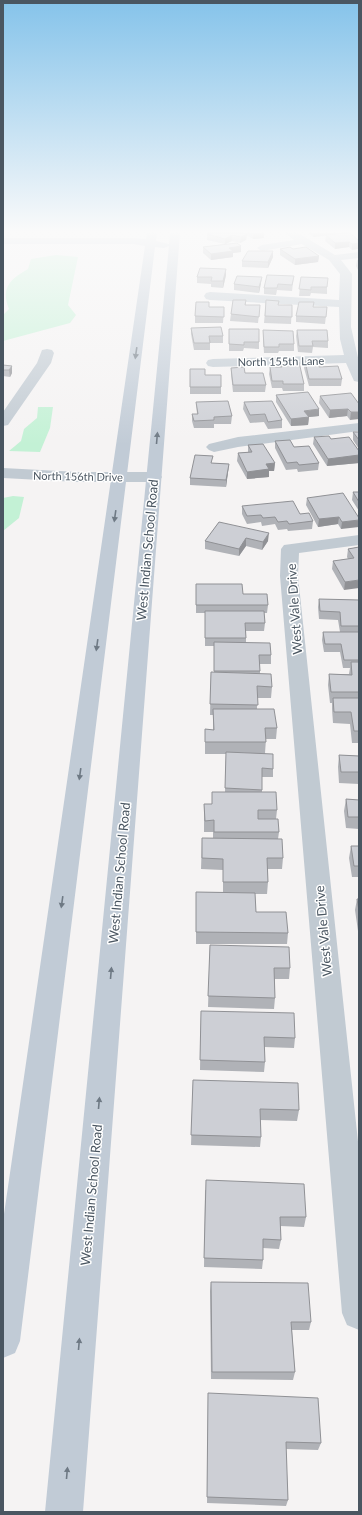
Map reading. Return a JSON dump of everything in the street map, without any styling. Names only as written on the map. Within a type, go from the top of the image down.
[{"type":"main road","points":[[3,1340],[143,304]]},
{"type":"main road","name":"West Indian School Road","points":[[64,1512],[169,304]]},
{"type":"street","points":[[339,304],[344,304],[344,332],[350,359],[359,378]]},
{"type":"street","points":[[3,422],[44,363],[47,353]]},
{"type":"street","name":"North 155th Lane","points":[[213,363],[350,359]]},
{"type":"street","points":[[214,447],[238,442],[359,427]]},
{"type":"street","name":"North 156th Drive","points":[[3,474],[58,477],[154,477]]},
{"type":"street","name":"West Vale Drive","points":[[359,540],[290,549],[290,584],[352,1170],[359,1314]]},
{"type":"green space","points":[[8,304],[68,304],[76,315],[70,323],[3,341],[3,315],[9,309]]},
{"type":"green space","points":[[38,407],[53,407],[50,428],[40,452],[9,451],[21,441],[24,429],[37,418]]},
{"type":"green space","points":[[13,496],[24,497],[19,518],[3,531],[3,498]]},
{"type":"building","points":[[196,304],[209,304],[209,307],[224,307],[224,317],[195,316]]},
{"type":"building","points":[[232,304],[260,305],[259,317],[231,314]]},
{"type":"building","points":[[266,304],[292,305],[292,317],[265,316]]},
{"type":"building","points":[[299,304],[314,304],[313,307],[327,307],[326,317],[296,316]]},
{"type":"building","points":[[221,327],[223,336],[209,336],[210,343],[194,343],[191,328]]},
{"type":"building","points":[[229,329],[259,329],[259,342],[244,342],[244,345],[229,344]]},
{"type":"building","points":[[263,330],[293,331],[294,344],[279,344],[279,347],[264,347]]},
{"type":"building","points":[[297,330],[327,330],[328,341],[312,341],[313,346],[299,346]]},
{"type":"building","points":[[305,361],[318,361],[319,367],[338,366],[342,379],[309,379]]},
{"type":"building","points":[[280,362],[299,362],[304,384],[283,384],[283,381],[272,381],[270,367],[282,367]]},
{"type":"building","points":[[3,365],[12,366],[9,370],[3,370]]},
{"type":"building","points":[[244,367],[245,373],[263,373],[266,385],[233,385],[231,368]]},
{"type":"building","points":[[190,369],[205,369],[205,375],[221,375],[221,387],[190,387]]},
{"type":"building","points":[[308,392],[319,409],[304,411],[309,417],[291,419],[276,395]]},
{"type":"building","points":[[351,393],[359,404],[359,412],[351,412],[348,409],[330,410],[320,396]]},
{"type":"building","points":[[228,401],[232,416],[214,417],[214,420],[194,421],[192,414],[198,414],[196,402]]},
{"type":"building","points":[[272,401],[282,420],[268,422],[265,414],[250,415],[244,402]]},
{"type":"building","points":[[353,432],[359,432],[359,440]]},
{"type":"building","points":[[329,436],[331,439],[349,437],[359,451],[359,455],[328,459],[314,437]]},
{"type":"building","points":[[290,440],[294,447],[309,446],[319,463],[299,465],[297,462],[287,463],[275,441]]},
{"type":"building","points":[[263,444],[275,463],[266,464],[269,469],[247,472],[238,453],[252,452],[248,445]]},
{"type":"building","points":[[195,455],[213,456],[211,463],[229,464],[226,480],[190,478]]},
{"type":"building","points":[[353,492],[359,492],[359,502]]},
{"type":"building","points":[[343,493],[359,520],[342,522],[339,517],[319,519],[307,498]]},
{"type":"building","points":[[293,501],[300,514],[309,513],[313,521],[289,524],[287,521],[278,522],[275,517],[263,518],[261,515],[247,516],[242,506]]},
{"type":"building","points":[[219,522],[269,533],[263,542],[246,538],[239,549],[205,541]]},
{"type":"building","points":[[359,547],[359,580],[345,582],[333,561],[354,558],[348,549]]},
{"type":"building","points":[[196,584],[242,584],[243,594],[267,594],[268,605],[196,605]]},
{"type":"building","points":[[319,599],[359,600],[359,626],[341,626],[340,612],[320,611]]},
{"type":"building","points":[[205,611],[264,611],[265,623],[245,623],[246,638],[205,638]]},
{"type":"building","points":[[323,632],[359,632],[359,660],[344,660],[341,644],[325,644]]},
{"type":"building","points":[[214,642],[270,643],[271,655],[259,655],[260,671],[214,671]]},
{"type":"building","points":[[351,662],[359,662],[359,692],[331,692],[329,674],[352,675]]},
{"type":"building","points":[[211,672],[271,674],[272,687],[257,686],[258,705],[210,704]]},
{"type":"building","points":[[333,698],[359,698],[359,731],[354,731],[351,712],[334,712]]},
{"type":"building","points":[[213,709],[274,709],[277,728],[265,728],[266,742],[205,742],[205,729],[214,730]]},
{"type":"building","points":[[226,752],[273,754],[273,769],[262,768],[262,790],[225,788]]},
{"type":"building","points":[[339,755],[359,756],[359,772],[341,772]]},
{"type":"building","points":[[212,792],[276,792],[277,810],[258,810],[258,819],[278,819],[279,832],[214,832],[214,820],[205,821],[204,804],[212,804]]},
{"type":"building","points":[[346,799],[359,800],[359,817],[348,817]]},
{"type":"building","points":[[202,838],[282,839],[283,858],[267,858],[268,882],[223,882],[223,859],[202,858]]},
{"type":"building","points":[[351,846],[359,846],[359,866],[354,866]]},
{"type":"building","points":[[196,892],[255,893],[256,912],[286,912],[288,933],[196,932]]},
{"type":"building","points":[[357,899],[359,899],[359,911]]},
{"type":"building","points":[[210,945],[289,947],[290,968],[274,968],[275,998],[208,996]]},
{"type":"building","points":[[201,1011],[294,1013],[295,1038],[264,1037],[265,1062],[200,1060]]},
{"type":"building","points":[[193,1080],[298,1083],[299,1110],[260,1109],[261,1137],[191,1135]]},
{"type":"building","points":[[206,1180],[304,1184],[306,1217],[280,1217],[281,1240],[263,1239],[263,1260],[204,1258]]},
{"type":"building","points":[[211,1282],[308,1283],[311,1322],[291,1322],[295,1372],[212,1372]]},
{"type":"building","points":[[208,1393],[318,1398],[321,1443],[286,1442],[288,1500],[207,1497]]}]
